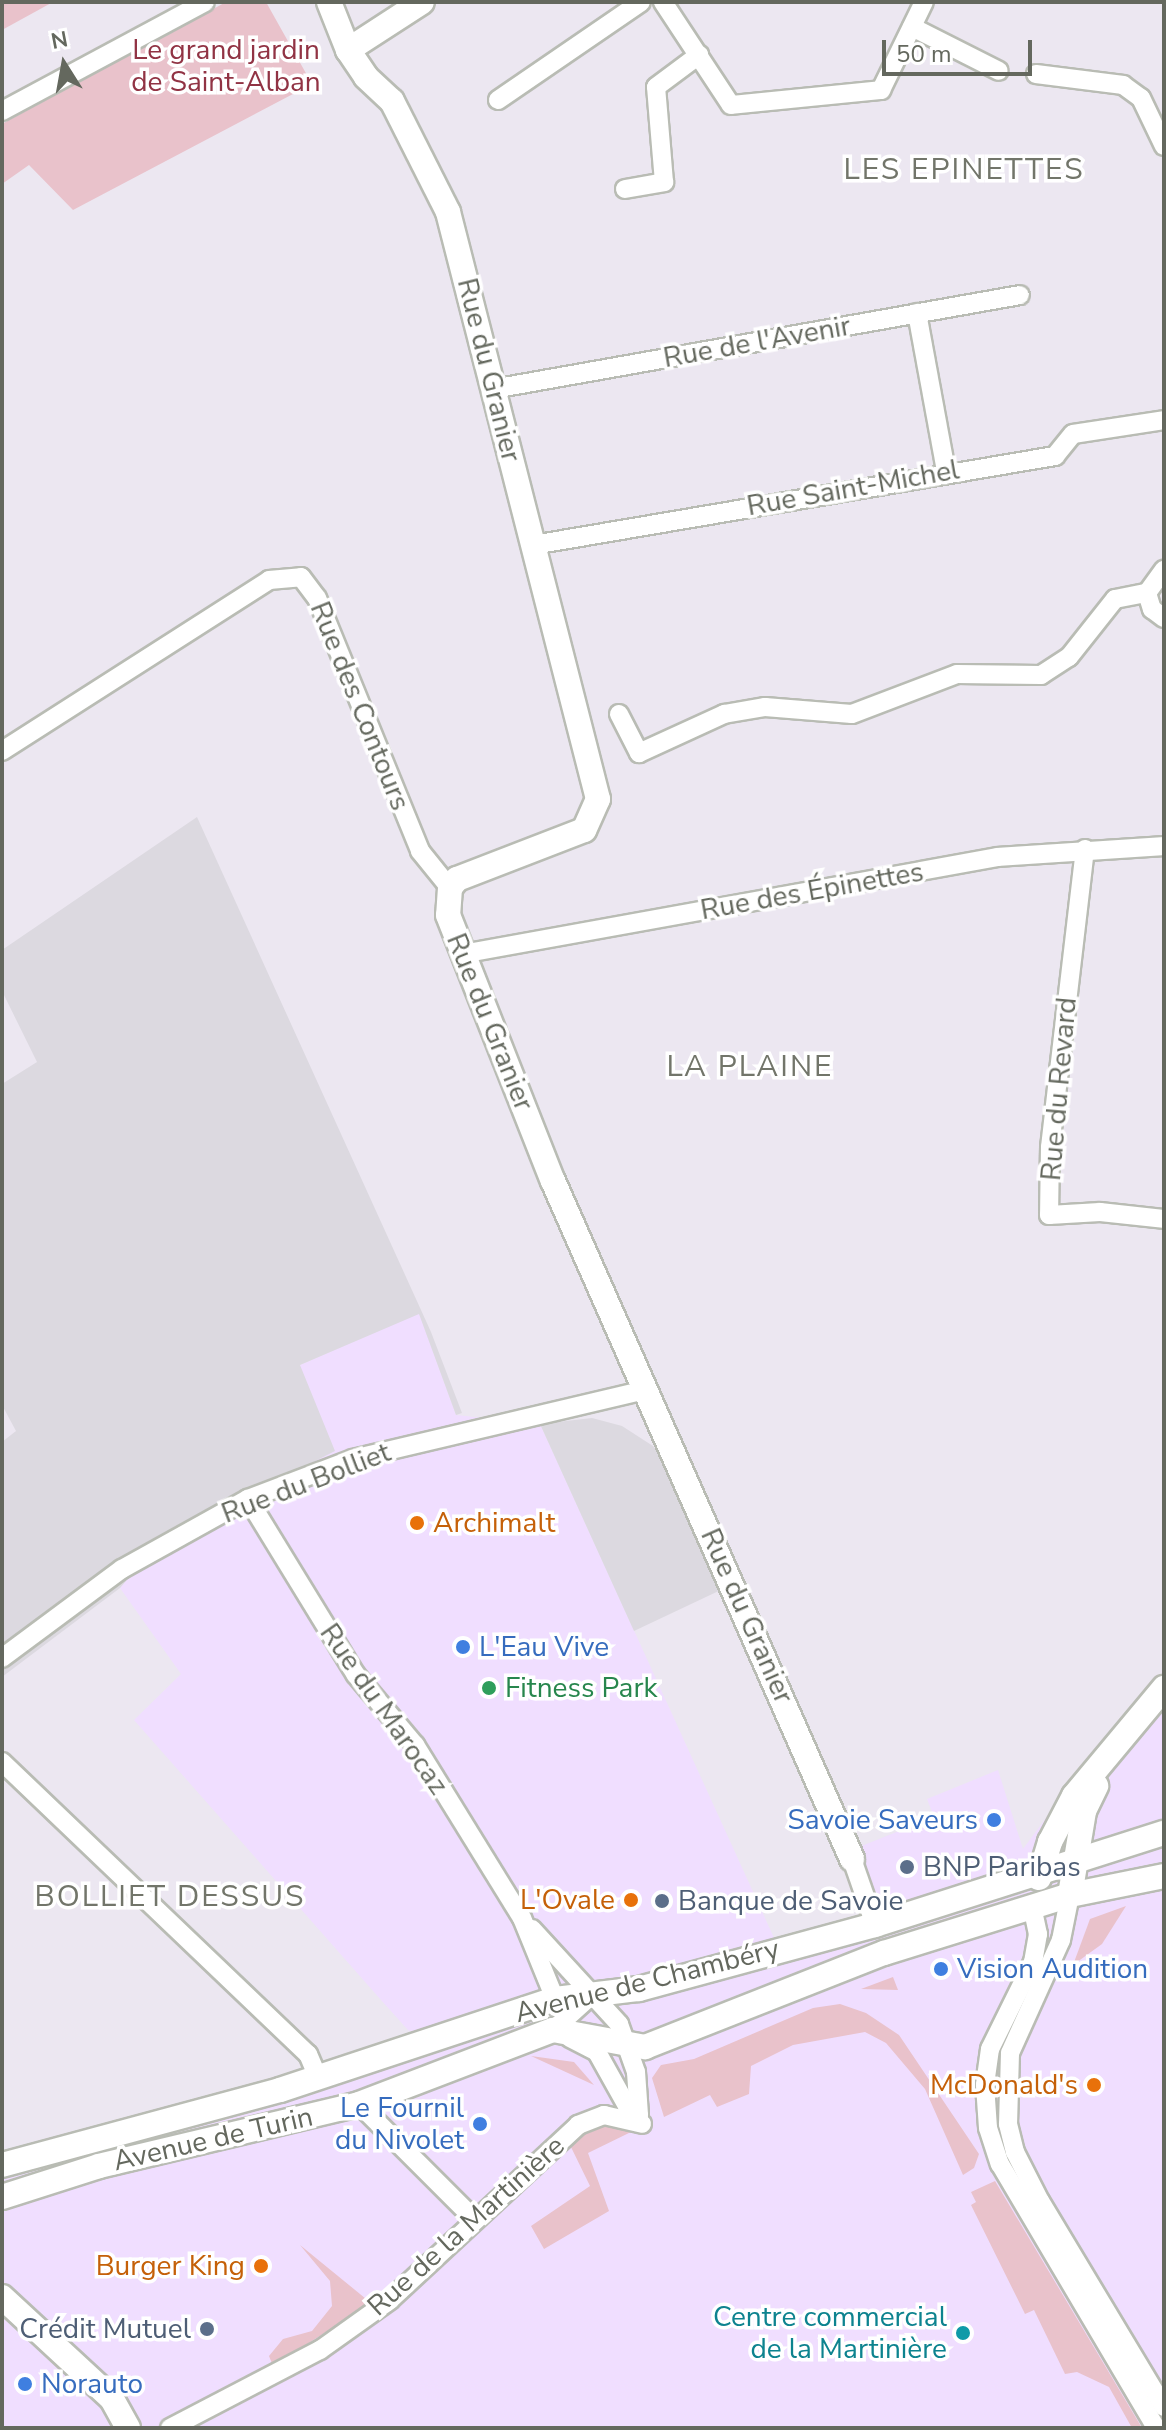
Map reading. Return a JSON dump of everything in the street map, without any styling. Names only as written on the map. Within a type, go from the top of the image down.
[{"type":"main road","name":"Rue du Granier","points":[[329,2],[348,50],[366,77],[392,101],[448,212],[593,773],[597,809],[584,830],[570,838],[470,872],[450,888],[447,907],[462,954],[645,1390],[852,1859]]},
{"type":"main road","points":[[348,50],[422,2]]},
{"type":"main road","points":[[1037,1887],[1074,1796],[1164,1688]]},
{"type":"main road","points":[[1071,1890],[1084,1811],[1116,1745]]},
{"type":"main road","name":"Avenue de Chambéry","points":[[422,2077],[560,2033],[594,2044],[627,2046],[659,2042],[884,1953],[1037,1887],[1078,1856],[1164,1833]]},
{"type":"main road","name":"Avenue de Chambéry","points":[[405,2049],[555,1999],[609,1998],[875,1925],[1037,1887],[1071,1890],[1164,1876]]},
{"type":"main road","name":"Avenue de Turin","points":[[2,2165],[318,2077],[405,2049]]},
{"type":"main road","name":"Avenue de Turin","points":[[2,2197],[99,2166],[359,2104],[422,2077]]},
{"type":"main road","points":[[2,2209],[83,2180],[99,2166]]},
{"type":"main road","points":[[2,2297],[112,2399],[128,2428]]},
{"type":"main road","points":[[112,2399],[124,2403],[146,2428]]},
{"type":"street","points":[[2,111],[205,2]]},
{"type":"street","points":[[498,100],[641,2]]},
{"type":"street","points":[[663,2],[731,105],[881,90],[924,2]]},
{"type":"street","points":[[912,27],[999,71]]},
{"type":"street","points":[[625,189],[664,182],[656,87],[699,55]]},
{"type":"street","points":[[1036,74],[1123,85],[1141,98],[1164,146]]},
{"type":"street","name":"Rue de l'Avenir","points":[[493,389],[1020,295]]},
{"type":"street","points":[[917,313],[946,471]]},
{"type":"street","name":"Rue Saint-Michel","points":[[533,545],[946,471],[1055,456],[1073,434],[1164,420]]},
{"type":"street","points":[[619,714],[639,753],[724,714],[765,707],[852,714],[957,674],[1041,675],[1069,657],[1115,599],[1147,593],[1164,570]]},
{"type":"street","name":"Rue des Contours","points":[[2,751],[269,580],[292,575],[307,581],[317,598],[420,851],[450,888]]},
{"type":"street","points":[[1147,593],[1152,609],[1164,618]]},
{"type":"street","name":"Rue des Épinettes","points":[[462,954],[998,857],[1164,846]]},
{"type":"street","name":"Rue du Revard","points":[[1085,849],[1050,1147],[1049,1215],[1100,1212],[1164,1219]]},
{"type":"street","name":"Rue du Bolliet","points":[[2,1658],[122,1569],[248,1499],[353,1459],[645,1390]]},
{"type":"street","name":"Rue du Marocaz","points":[[248,1499],[356,1675],[415,1745],[522,1918],[555,1999]]},
{"type":"street","points":[[2,1762],[308,2054],[318,2077]]},
{"type":"street","name":"Rue du Granier","points":[[852,1859],[875,1925]]},
{"type":"street","points":[[1037,1887],[1038,1934],[1033,1962],[990,2049],[985,2085],[988,2128],[1000,2164],[1156,2428]]},
{"type":"street","points":[[1071,1890],[1061,1940],[1018,2030],[1006,2087],[1015,2152],[1040,2201],[1164,2407]]},
{"type":"street","name":"Rue du Marocaz","points":[[522,1918],[609,1998],[638,2086],[639,2115],[627,2106],[594,2044]]},
{"type":"street","points":[[560,2033],[609,1998]]},
{"type":"street","points":[[594,2044],[609,1998]]},
{"type":"street","points":[[359,2104],[473,2218]]},
{"type":"street","name":"Rue de la Martinière","points":[[170,2428],[320,2350],[390,2300],[473,2218],[578,2125],[604,2115],[642,2124]]},
{"type":"street","points":[[1000,2164],[1040,2201]]},
{"type":"shaded area","points":[[197,817],[431,1332],[462,1413],[456,1415],[419,1314],[300,1365],[335,1451],[162,1539],[120,1588],[2,1677],[2,1442],[16,1431],[2,1405],[2,1084],[37,1062],[2,991],[2,950]]},
{"type":"shaded area","points":[[419,1313],[456,1415],[540,1424],[775,1940],[876,1912],[854,1849],[934,1817],[927,1799],[998,1770],[1023,1849],[1080,1772],[1164,1697],[1164,2428],[2,2428],[2,2154],[135,2117],[238,2096],[424,2038],[408,2030],[134,1720],[181,1674],[120,1588],[300,1365]]},
{"type":"shaded area","points":[[592,1418],[622,1426],[653,1446],[677,1477],[725,1588],[634,1631],[540,1424]]},
{"type":"green space","points":[[2,2],[53,2],[2,30]]},
{"type":"green space","name":"Le grand jardin de Saint-Alban","points":[[226,2],[266,2],[312,84],[73,210],[29,165],[2,184],[2,124]]},
{"type":"green space","points":[[1126,1906],[1102,1944],[1073,1965],[1090,1919]]},
{"type":"green space","points":[[893,1977],[898,1990],[861,1989]]},
{"type":"green space","points":[[840,2004],[866,2013],[899,2035],[979,2154],[974,2168],[963,2175],[925,2089],[886,2043],[865,2032],[793,2045],[751,2066],[749,2094],[717,2107],[710,2095],[664,2117],[652,2078],[661,2065],[694,2059],[813,2008]]},
{"type":"green space","points":[[531,2056],[574,2062],[594,2085]]},
{"type":"green space","points":[[603,2123],[631,2132],[588,2153],[609,2211],[544,2249],[531,2226],[590,2186],[569,2143]]},
{"type":"green space","points":[[995,2181],[1142,2428],[1132,2428],[1109,2387],[1077,2372],[1065,2374],[1034,2310],[1025,2314],[971,2205],[976,2202],[971,2192]]},
{"type":"green space","points":[[300,2245],[371,2303],[273,2366],[269,2356],[283,2339],[312,2331],[332,2306],[330,2281]]},
{"type":"place","name":"Archimalt","points":[[417,1523]]},
{"type":"place","name":"L'Eau Vive","points":[[463,1647]]},
{"type":"place","name":"Fitness Park","points":[[489,1688]]},
{"type":"place","name":"Savoie Saveurs","points":[[994,1820]]},
{"type":"place","name":"BNP Paribas","points":[[907,1867]]},
{"type":"place","name":"L'Ovale","points":[[631,1900]]},
{"type":"place","name":"Banque de Savoie","points":[[662,1901]]},
{"type":"place","name":"Vision Audition","points":[[941,1969]]},
{"type":"place","name":"McDonald's","points":[[1094,2085]]},
{"type":"place","name":"Le Fournil du Nivolet","points":[[480,2124]]},
{"type":"place","name":"Burger King","points":[[261,2266]]},
{"type":"place","name":"Crédit Mutuel","points":[[207,2329]]},
{"type":"place","name":"Centre commercial de la Martinière","points":[[963,2333]]},
{"type":"place","name":"Norauto","points":[[25,2384]]},
{"type":"district","name":"LES EPINETTES","points":[[964,170]]},
{"type":"district","name":"LA PLAINE","points":[[750,1067]]},
{"type":"district","name":"BOLLIET DESSUS","points":[[170,1897]]}]
